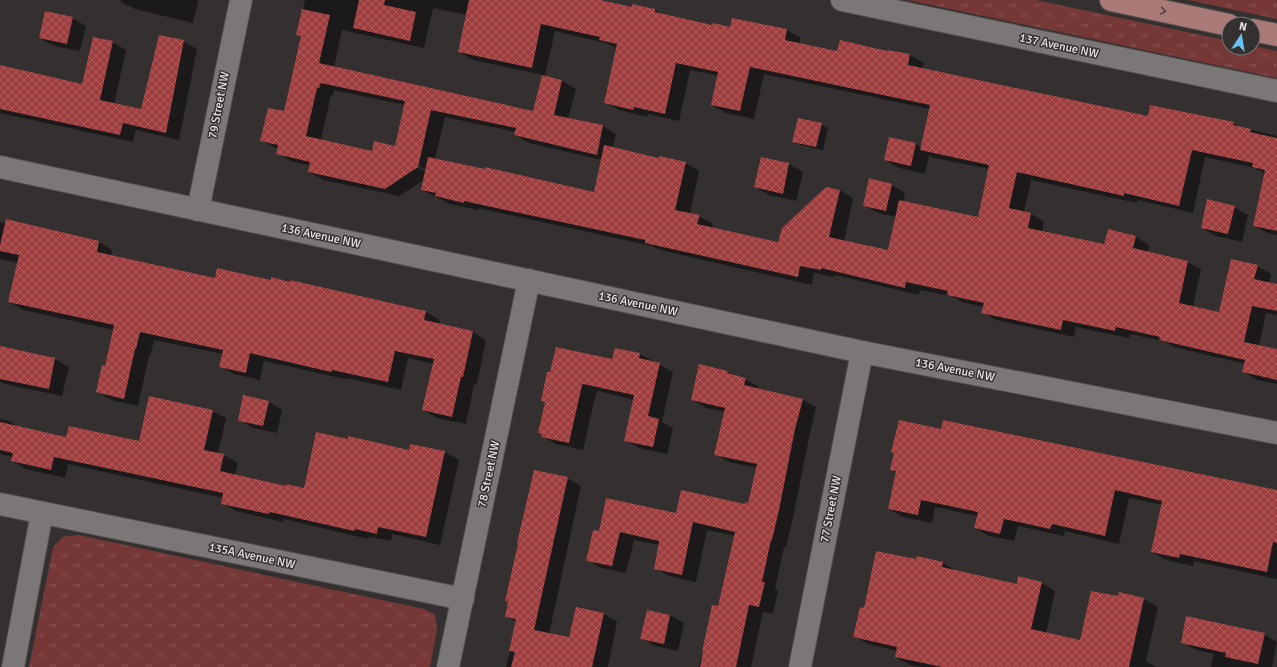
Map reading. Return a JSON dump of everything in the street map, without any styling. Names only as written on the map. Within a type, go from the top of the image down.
[{"type":"main road","points":[[1112,0],[1221,23]]},
{"type":"main road","points":[[1261,32],[1277,35]]},
{"type":"street","name":"79 Street NW","points":[[198,210],[241,0]]},
{"type":"street","name":"137 Avenue NW","points":[[842,0],[1277,91]]},
{"type":"street","name":"136 Avenue NW","points":[[0,167],[862,352],[1277,433]]},
{"type":"street","name":"78 Street NW","points":[[448,667],[529,280]]},
{"type":"street","name":"77 Street NW","points":[[800,667],[862,352]]},
{"type":"street","name":"135A Avenue NW","points":[[0,504],[463,599]]},
{"type":"street","points":[[13,667],[42,513]]},
{"type":"green space","points":[[908,0],[1036,0],[1221,39],[1221,56],[1261,56],[1261,48],[1277,51],[1277,78]]},
{"type":"green space","points":[[1188,0],[1277,0],[1277,19]]},
{"type":"green space","points":[[78,535],[424,609],[435,615],[437,629],[430,667],[29,667],[53,548],[62,537]]},
{"type":"building","points":[[359,0],[385,0],[384,5],[416,12],[410,41],[353,28]]},
{"type":"building","points":[[469,0],[600,0],[632,7],[632,4],[655,9],[655,12],[712,25],[713,23],[730,27],[732,18],[787,29],[785,40],[837,51],[840,40],[887,51],[910,54],[908,65],[1148,116],[1150,105],[1234,122],[1233,125],[1251,129],[1250,132],[1277,138],[1277,231],[1253,226],[1265,170],[1252,167],[1253,163],[1192,150],[1179,206],[1124,193],[1124,196],[1017,172],[1009,208],[1031,213],[1028,228],[1104,244],[1108,229],[1136,236],[1133,248],[1188,261],[1179,303],[1219,312],[1231,259],[1258,265],[1254,279],[1277,284],[1277,311],[1252,306],[1244,342],[1277,349],[1277,380],[1242,372],[1245,360],[1159,340],[1160,337],[1116,327],[1115,331],[1063,320],[1061,330],[981,313],[984,303],[947,295],[948,291],[906,282],[905,288],[821,268],[821,270],[800,266],[798,277],[645,243],[645,240],[464,201],[464,203],[435,196],[436,193],[421,190],[428,157],[485,169],[485,167],[594,192],[604,145],[659,158],[659,156],[686,162],[675,210],[700,215],[697,224],[778,242],[782,228],[826,187],[840,190],[829,237],[888,250],[899,200],[978,217],[989,165],[920,150],[930,105],[750,67],[740,111],[711,105],[718,72],[676,63],[665,114],[634,107],[633,110],[604,103],[617,44],[599,40],[600,37],[541,24],[532,68],[458,52]]},
{"type":"building","points":[[302,9],[330,15],[319,63],[533,111],[542,75],[562,80],[554,115],[603,125],[597,155],[514,135],[516,128],[431,110],[418,167],[385,189],[308,172],[310,162],[276,154],[278,145],[260,141],[268,108],[284,111],[301,36],[296,35]],"holes":[[[321,83],[405,101],[395,146],[374,141],[372,151],[306,136],[317,88],[319,88]]]},
{"type":"building","points":[[45,11],[73,17],[67,44],[39,38]]},
{"type":"building","points":[[159,35],[184,40],[166,133],[123,123],[120,135],[0,109],[0,65],[82,84],[93,37],[113,41],[100,100],[141,109]]},
{"type":"building","points":[[798,118],[822,123],[816,147],[792,142]]},
{"type":"building","points":[[889,137],[916,143],[911,166],[884,160]]},
{"type":"building","points":[[761,157],[789,163],[783,194],[754,187]]},
{"type":"building","points":[[869,178],[892,184],[886,211],[863,206]]},
{"type":"building","points":[[1207,199],[1235,206],[1228,234],[1201,228]]},
{"type":"building","points":[[6,219],[99,241],[97,252],[215,278],[217,268],[271,280],[271,277],[290,282],[290,280],[426,311],[424,320],[473,331],[452,417],[422,410],[434,359],[395,351],[388,382],[332,370],[331,372],[250,353],[246,373],[219,367],[223,350],[140,332],[124,399],[96,392],[102,365],[105,366],[114,325],[8,302],[19,255],[0,251]]},
{"type":"building","points":[[0,346],[55,358],[49,389],[0,379]]},
{"type":"building","points":[[556,347],[612,359],[615,348],[640,353],[639,358],[660,363],[648,416],[659,419],[653,447],[624,441],[634,395],[583,384],[569,443],[541,437],[542,434],[538,433],[545,402],[541,401],[547,372],[550,372]]},
{"type":"building","points":[[699,364],[728,371],[727,373],[746,378],[744,385],[803,399],[795,429],[779,510],[762,582],[765,582],[759,607],[749,605],[736,667],[700,667],[712,605],[718,606],[735,532],[693,522],[682,575],[654,569],[659,541],[620,532],[612,566],[586,561],[593,530],[599,531],[606,498],[676,513],[681,490],[745,504],[745,502],[748,503],[757,464],[714,455],[725,408],[691,400]]},
{"type":"building","points":[[243,395],[269,401],[263,426],[238,421]]},
{"type":"building","points":[[149,396],[213,410],[204,450],[224,454],[220,471],[286,486],[286,484],[304,488],[316,432],[348,439],[348,436],[409,450],[410,444],[445,451],[426,537],[378,527],[377,534],[355,529],[354,531],[270,512],[269,514],[221,504],[223,493],[54,457],[51,470],[11,461],[13,453],[0,450],[0,422],[66,437],[69,426],[139,441]]},
{"type":"building","points":[[899,420],[941,429],[943,420],[1277,490],[1277,543],[1273,542],[1267,572],[1180,554],[1179,558],[1151,552],[1162,501],[1115,490],[1105,536],[1052,524],[1050,529],[1004,519],[1000,534],[974,528],[978,512],[921,500],[918,515],[888,509],[896,471],[890,470],[894,453],[891,452]]},
{"type":"building","points":[[534,470],[568,477],[534,630],[569,637],[576,607],[604,613],[592,667],[511,667],[515,652],[509,651],[516,619],[505,617],[508,602],[505,601]]},
{"type":"building","points":[[876,551],[916,559],[917,556],[943,562],[942,567],[1017,584],[1018,576],[1042,582],[1031,629],[1080,640],[1091,591],[1118,596],[1119,592],[1144,598],[1129,667],[942,667],[895,657],[897,647],[853,637],[860,607],[864,608]]},
{"type":"building","points":[[647,610],[670,615],[664,644],[640,639]]},
{"type":"building","points":[[1186,616],[1265,633],[1258,664],[1225,657],[1226,653],[1181,643]]}]
